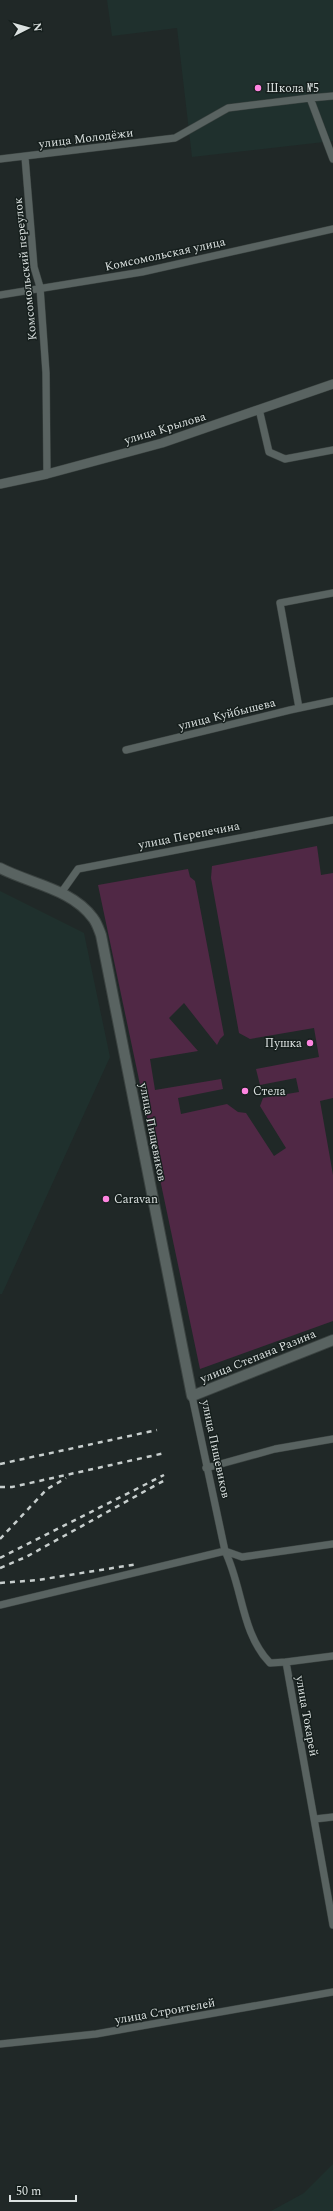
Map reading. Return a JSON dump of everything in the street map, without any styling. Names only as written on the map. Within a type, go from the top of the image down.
[{"type":"main road","name":"улица Пищевиков","points":[[0,868],[61,893],[81,905],[94,918],[101,935],[192,1396]]},
{"type":"main road","name":"улица Степана Разина","points":[[192,1396],[333,1340]]},
{"type":"street","points":[[333,96],[310,98],[333,159]]},
{"type":"street","name":"улица Молодёжи","points":[[0,159],[175,138],[228,108],[310,98]]},
{"type":"street","name":"Комсомольский переулок","points":[[25,157],[34,267],[40,287],[46,373],[47,474]]},
{"type":"street","name":"Комсомольская улица","points":[[0,295],[40,287],[142,272],[333,229]]},
{"type":"street","name":"улица Крылова","points":[[0,484],[47,474],[162,443],[333,384]]},
{"type":"street","points":[[259,409],[269,452],[285,460],[333,450]]},
{"type":"street","points":[[299,708],[280,603],[333,593]]},
{"type":"street","name":"улица Куйбышева","points":[[126,750],[333,701]]},
{"type":"street","name":"улица Перепечина","points":[[61,893],[78,869],[333,820]]},
{"type":"street","name":"улица Пищевиков","points":[[192,1396],[206,1468],[225,1550],[233,1568],[250,1635],[261,1654],[270,1663],[286,1662]]},
{"type":"street","points":[[206,1468],[275,1449],[333,1439]]},
{"type":"street","points":[[0,1605],[225,1550],[242,1557],[333,1544]]},
{"type":"street","name":"улица Токарей","points":[[333,1656],[286,1662],[333,1925]]},
{"type":"street","points":[[315,1819],[333,1817]]},
{"type":"street","name":"улица Строителей","points":[[0,2044],[96,2034],[333,1992]]},
{"type":"shaded area","name":"Школа №5","points":[[107,0],[333,0],[333,141],[192,157],[177,28],[112,36]]},
{"type":"shaded area","points":[[317,846],[321,875],[333,873],[333,1098],[320,1101],[333,1175],[333,1321],[200,1369],[98,885],[188,869],[190,877],[195,881],[224,1035],[217,1045],[184,1003],[169,1018],[198,1051],[150,1059],[155,1090],[221,1079],[223,1089],[178,1098],[181,1114],[227,1104],[238,1112],[246,1113],[274,1156],[286,1148],[260,1106],[263,1098],[299,1092],[296,1078],[260,1085],[256,1069],[319,1057],[314,1028],[250,1039],[239,1033],[211,878],[212,866]]},
{"type":"shaded area","points":[[0,891],[84,933],[110,1057],[2,1294],[0,1294]]},
{"type":"shaded area","points":[[333,2164],[333,2211],[271,2211],[304,2193]]},
{"type":"railway","points":[[0,1464],[157,1430]]},
{"type":"railway","points":[[0,1487],[12,1487],[165,1453]]},
{"type":"railway","points":[[0,1558],[164,1475]]},
{"type":"railway","points":[[0,1539],[47,1489],[66,1478]]},
{"type":"railway","points":[[0,1568],[26,1557],[165,1480]]},
{"type":"railway","points":[[0,1583],[38,1580],[138,1564]]},
{"type":"place","name":"Школа №5","points":[[258,88]]},
{"type":"place","name":"Пушка","points":[[310,1043]]},
{"type":"place","name":"Стела","points":[[245,1091]]},
{"type":"place","name":"Caravan","points":[[106,1199]]}]
